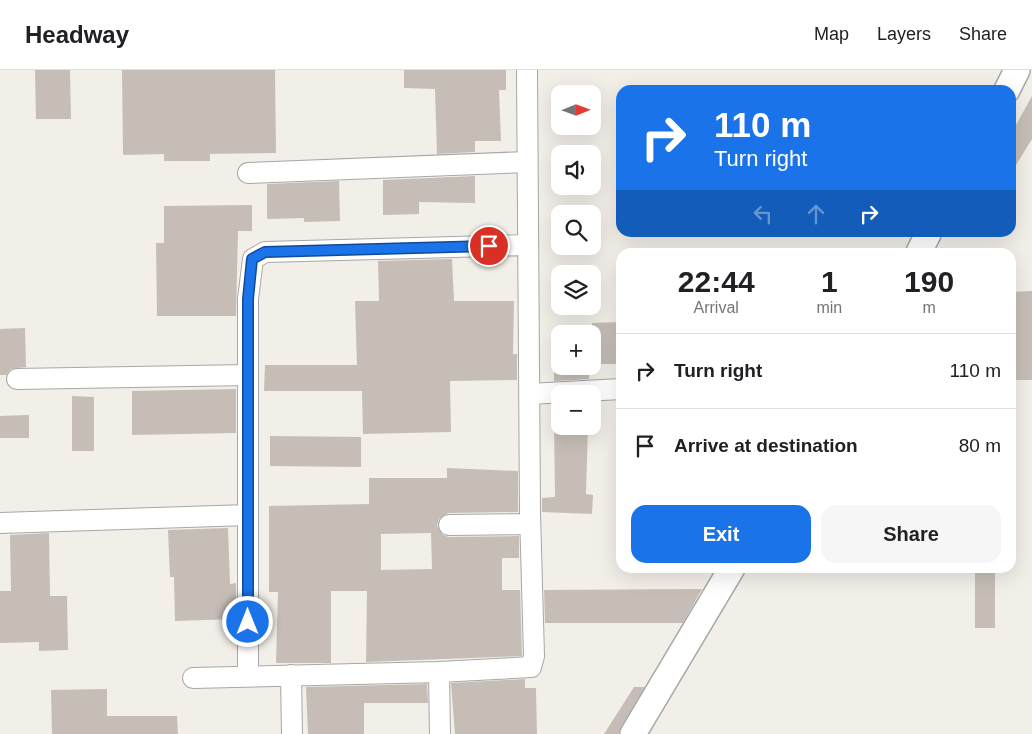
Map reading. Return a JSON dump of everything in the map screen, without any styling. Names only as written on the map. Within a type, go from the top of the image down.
[{"type":"street","points":[[193,678],[291,674],[439,672],[531,667],[534,656],[530,519],[526,162],[527,70]]},
{"type":"street","points":[[1009,85],[1017,70]]},
{"type":"street","points":[[248,173],[526,162]]},
{"type":"street","points":[[920,248],[926,237]]},
{"type":"street","points":[[248,676],[248,299],[252,259],[265,252],[527,245]]},
{"type":"street","points":[[17,379],[248,375]]},
{"type":"street","points":[[529,394],[616,389]]},
{"type":"street","points":[[0,523],[248,515]]},
{"type":"street","points":[[449,520],[530,519]]},
{"type":"street","points":[[633,734],[729,573]]},
{"type":"street","points":[[439,672],[440,734]]},
{"type":"street","points":[[291,674],[292,734]]},
{"type":"building","points":[[35,70],[70,70],[71,119],[36,119]]},
{"type":"building","points":[[122,70],[275,70],[276,153],[210,154],[210,161],[164,161],[164,154],[123,155]]},
{"type":"building","points":[[404,70],[506,70],[506,90],[499,90],[501,141],[475,141],[475,152],[437,154],[435,89],[404,88]]},
{"type":"building","points":[[1032,96],[1032,139],[1016,165],[1016,125]]},
{"type":"building","points":[[475,176],[475,203],[419,202],[419,214],[383,215],[383,180]]},
{"type":"building","points":[[339,181],[340,221],[304,222],[304,218],[267,219],[267,184]]},
{"type":"building","points":[[252,205],[252,231],[238,231],[236,316],[157,316],[156,243],[164,243],[164,206]]},
{"type":"building","points":[[452,259],[454,301],[514,301],[513,354],[517,354],[517,380],[450,381],[451,432],[363,434],[362,391],[264,391],[265,365],[357,365],[355,301],[379,301],[378,261]]},
{"type":"building","points":[[1032,291],[1032,380],[1016,380],[1016,292]]},
{"type":"building","points":[[616,322],[616,364],[601,364],[601,325],[592,325],[592,323]]},
{"type":"building","points":[[25,328],[26,367],[11,369],[6,375],[0,375],[0,329]]},
{"type":"building","points":[[554,375],[589,375],[589,379],[554,381]]},
{"type":"building","points":[[236,389],[236,433],[132,435],[132,391]]},
{"type":"building","points":[[72,396],[94,397],[94,451],[72,451]]},
{"type":"building","points":[[29,415],[29,438],[0,438],[0,416]]},
{"type":"building","points":[[554,435],[588,435],[586,494],[593,495],[592,514],[542,512],[542,498],[555,497]]},
{"type":"building","points":[[270,436],[361,437],[361,467],[270,466]]},
{"type":"building","points":[[447,468],[518,471],[518,512],[448,513],[439,519],[437,526],[443,535],[449,537],[519,536],[519,558],[502,558],[502,590],[520,590],[522,656],[366,662],[367,591],[331,591],[331,663],[276,663],[278,592],[269,592],[269,506],[369,504],[369,478],[447,478]],"holes":[[[431,533],[432,569],[381,570],[381,534]]]},
{"type":"building","points":[[228,528],[230,584],[236,583],[236,619],[175,621],[174,577],[170,577],[168,530]]},
{"type":"building","points":[[49,533],[50,596],[67,596],[68,650],[39,651],[39,642],[0,643],[0,591],[11,591],[10,535]]},
{"type":"building","points":[[975,573],[995,573],[995,628],[975,628]]},
{"type":"building","points":[[702,589],[683,623],[545,623],[544,590]]},
{"type":"building","points":[[525,679],[525,688],[536,688],[537,734],[455,734],[451,683]]},
{"type":"building","points":[[427,684],[428,703],[364,703],[364,734],[308,734],[306,687]]},
{"type":"building","points":[[634,687],[645,687],[621,727],[619,734],[604,734]]},
{"type":"building","points":[[107,689],[107,716],[177,716],[178,734],[52,734],[51,690]]},
{"type":"route","points":[[248,622],[248,299],[252,259],[265,252],[489,246]]}]
